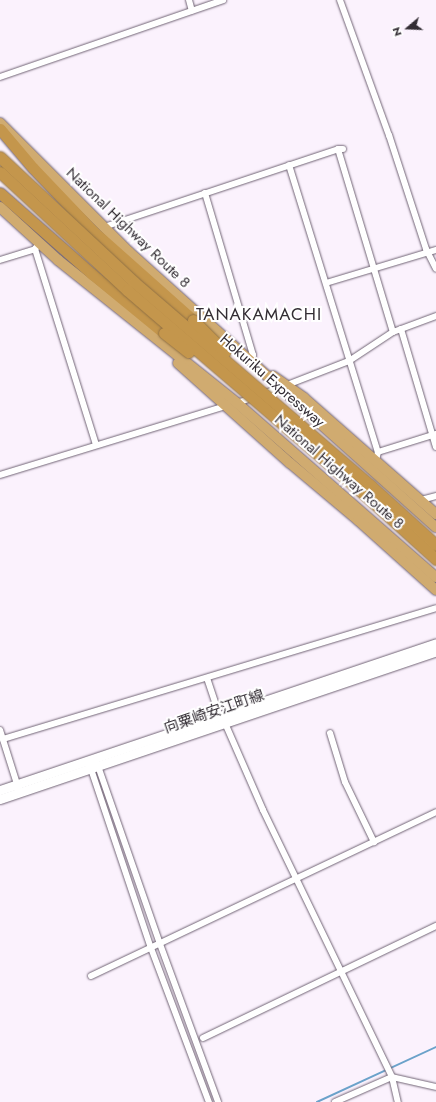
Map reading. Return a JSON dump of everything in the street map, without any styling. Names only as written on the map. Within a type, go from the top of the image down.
[{"type":"highway","name":"National Highway Route 8","points":[[0,123],[104,227],[251,362],[283,386],[436,527]]},
{"type":"highway","points":[[0,129],[33,168],[107,243],[193,320],[335,454]]},
{"type":"highway","name":"Hokuriku Expressway","points":[[0,157],[134,282],[335,454],[436,545]]},
{"type":"highway","name":"Hokuriku Expressway","points":[[0,172],[127,290],[436,559]]},
{"type":"highway","points":[[0,193],[92,274],[188,352],[302,441]]},
{"type":"highway","name":"National Highway Route 8","points":[[0,207],[37,246],[237,403],[436,577]]},
{"type":"highway","points":[[129,317],[225,406],[358,520],[436,590]]},
{"type":"highway","points":[[283,386],[377,456],[436,514]]},
{"type":"main road","name":"向粟崎安江町線","points":[[0,790],[19,788],[93,764],[222,720],[436,643]]},
{"type":"main road","name":"向粟崎安江町線","points":[[222,720],[436,651]]},
{"type":"main road","name":"向粟崎安江町線","points":[[0,799],[19,788]]},
{"type":"street","points":[[189,0],[192,11]]},
{"type":"street","points":[[0,77],[224,0]]},
{"type":"street","points":[[340,0],[389,135],[426,249],[436,269]]},
{"type":"street","points":[[104,227],[341,149],[393,332]]},
{"type":"street","points":[[289,165],[326,283],[377,456],[434,435]]},
{"type":"street","points":[[205,193],[253,355],[251,362]]},
{"type":"street","points":[[0,260],[37,246],[96,446]]},
{"type":"street","points":[[326,283],[436,250]]},
{"type":"street","points":[[237,403],[349,361],[393,332],[436,316]]},
{"type":"street","points":[[400,329],[434,435],[436,447]]},
{"type":"street","points":[[0,475],[225,406]]},
{"type":"street","points":[[421,500],[436,496]]},
{"type":"street","points":[[3,739],[436,608]]},
{"type":"street","points":[[207,678],[222,720],[263,810],[340,972],[390,1072],[398,1102]]},
{"type":"street","points":[[0,730],[19,788]]},
{"type":"street","points":[[330,733],[345,782],[374,842]]},
{"type":"street","points":[[93,764],[218,1102]]},
{"type":"street","points":[[93,764],[151,948],[209,1102]]},
{"type":"street","points":[[91,976],[436,812]]},
{"type":"street","points":[[203,1038],[436,926]]},
{"type":"street","points":[[335,1102],[390,1072],[436,1087]]},
{"type":"waterway","points":[[317,1102],[436,1047]]},
{"type":"district","name":"TANAKAMACHI","points":[[259,315]]}]
